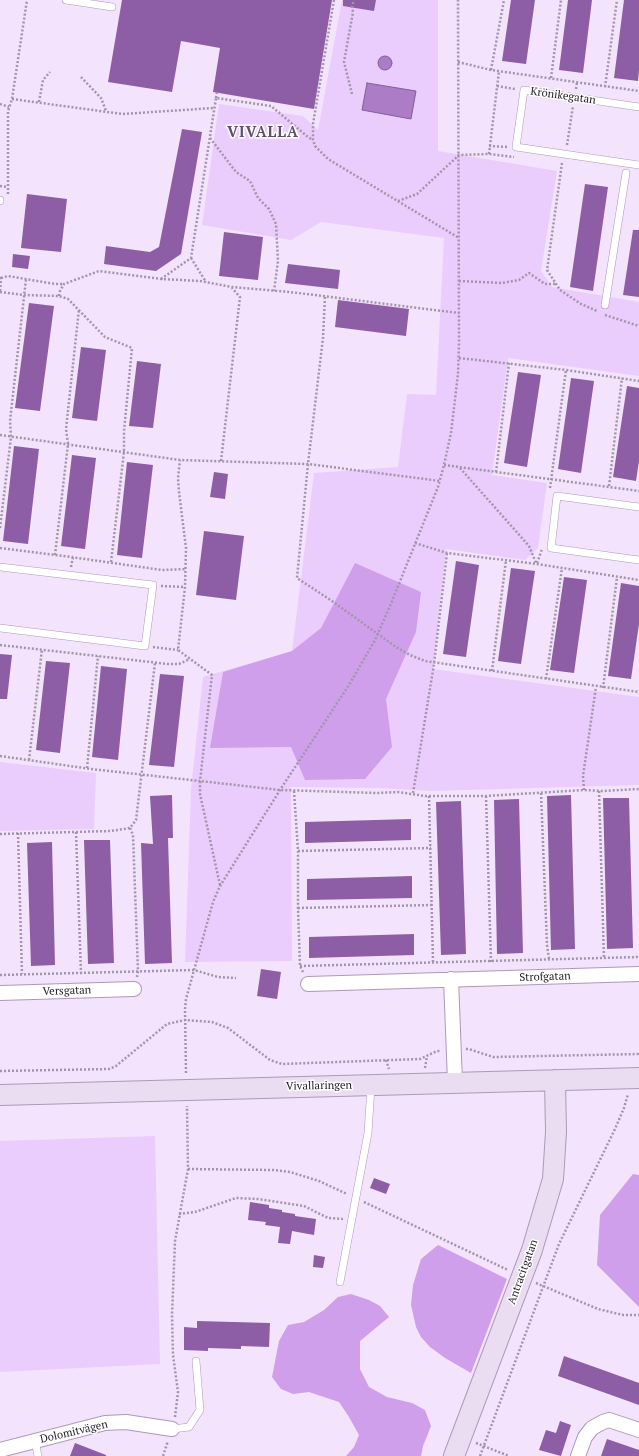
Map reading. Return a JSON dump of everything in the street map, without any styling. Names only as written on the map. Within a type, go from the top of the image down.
[{"type":"street","name":"Strofgatan","points":[[308,984],[639,974]]},
{"type":"street","points":[[452,979],[455,1082]]},
{"type":"street","name":"Versgatan","points":[[0,993],[134,989]]},
{"type":"street","name":"Vivallaringen","points":[[0,1095],[634,1078]]},
{"type":"street","name":"Antracitgatan","points":[[454,1456],[532,1250],[553,1179],[556,1132],[555,1080]]},
{"type":"street","points":[[578,1456],[585,1437],[592,1428],[603,1422],[609,1420],[639,1430]]},
{"type":"street","name":"Dolomitvägen","points":[[0,1450],[105,1423],[126,1422],[172,1429]]},
{"type":"lane","points":[[66,0],[112,7]]},
{"type":"lane","name":"Krönikegatan","points":[[516,147],[524,90],[639,107]]},
{"type":"lane","points":[[516,147],[639,165]]},
{"type":"lane","points":[[605,305],[626,173]]},
{"type":"lane","points":[[639,507],[557,496],[551,548],[639,560]]},
{"type":"lane","points":[[0,567],[153,585],[145,646],[0,628]]},
{"type":"lane","points":[[340,1282],[368,1133],[371,1085]]},
{"type":"lane","points":[[172,1429],[189,1427],[200,1410],[196,1361]]},
{"type":"lane","points":[[35,1441],[38,1456]]},
{"type":"path","points":[[0,201],[8,194],[8,111],[12,99],[27,0]]},
{"type":"path","points":[[334,0],[313,124],[314,146],[328,159],[459,238]]},
{"type":"path","points":[[352,94],[344,62],[354,0]]},
{"type":"path","points":[[186,1073],[186,999],[213,902],[220,886],[280,790],[349,685],[378,634],[440,481],[451,433],[459,358],[458,0]]},
{"type":"path","points":[[491,70],[504,0]]},
{"type":"path","points":[[551,78],[562,0]]},
{"type":"path","points":[[605,87],[617,0]]},
{"type":"path","points":[[458,62],[491,70],[639,91]]},
{"type":"path","points":[[489,154],[499,71]]},
{"type":"path","points":[[39,102],[43,80],[50,72]]},
{"type":"path","points":[[81,77],[101,98],[106,111]]},
{"type":"path","points":[[577,82],[566,154],[562,163],[547,270],[560,290],[581,304],[611,318],[639,326]]},
{"type":"path","points":[[497,86],[524,90]]},
{"type":"path","points":[[206,282],[191,258],[217,92]]},
{"type":"path","points":[[216,98],[271,106],[313,140]]},
{"type":"path","points":[[12,99],[122,114],[214,108]]},
{"type":"path","points":[[0,104],[9,107]]},
{"type":"path","points":[[210,137],[236,172],[250,181],[258,198],[269,210],[276,224],[278,261],[274,291]]},
{"type":"path","points":[[490,146],[516,147]]},
{"type":"path","points":[[398,201],[417,194],[459,155]]},
{"type":"path","points":[[0,186],[8,187]]},
{"type":"path","points":[[161,279],[191,258]]},
{"type":"path","points":[[111,562],[124,452],[124,431],[132,348],[105,337],[79,308],[68,299],[59,296],[24,295],[0,292],[1,278],[8,276],[64,284],[99,271],[161,279],[206,282],[232,287],[325,296],[459,313]]},
{"type":"path","points":[[459,281],[502,283],[519,280],[529,273],[545,284],[556,284]]},
{"type":"path","points":[[0,528],[11,437],[10,421],[26,279]]},
{"type":"path","points":[[59,296],[64,284]]},
{"type":"path","points":[[221,461],[240,297],[232,287]]},
{"type":"path","points":[[325,296],[323,338],[308,464],[297,578],[410,655],[434,664],[639,692]]},
{"type":"path","points":[[55,555],[68,444],[66,429],[79,308]]},
{"type":"path","points":[[459,358],[566,370],[639,381]]},
{"type":"path","points":[[496,472],[509,363]]},
{"type":"path","points":[[552,478],[566,370]]},
{"type":"path","points":[[609,486],[622,378]]},
{"type":"path","points":[[0,435],[180,460],[308,464],[440,481]]},
{"type":"path","points":[[178,650],[186,569],[186,548],[178,478],[180,460]]},
{"type":"path","points":[[444,465],[552,478],[639,491]]},
{"type":"path","points":[[460,467],[529,546],[537,564]]},
{"type":"path","points":[[415,543],[447,553],[537,564],[639,580]]},
{"type":"path","points":[[0,548],[162,570],[186,569]]},
{"type":"path","points":[[413,793],[434,664],[447,553]]},
{"type":"path","points":[[492,671],[506,560]]},
{"type":"path","points":[[546,679],[562,568]]},
{"type":"path","points":[[603,688],[617,577]]},
{"type":"path","points":[[153,585],[185,588]]},
{"type":"path","points":[[0,644],[155,663],[179,664],[190,659]]},
{"type":"path","points":[[145,646],[178,650],[212,675],[200,781],[200,794],[220,886]]},
{"type":"path","points":[[29,760],[42,649]]},
{"type":"path","points":[[87,768],[98,656]]},
{"type":"path","points":[[0,834],[111,831],[130,828],[136,820],[155,663]]},
{"type":"path","points":[[584,790],[583,776],[596,687]]},
{"type":"path","points":[[0,756],[142,775],[294,791],[377,793],[398,792],[429,796],[486,796],[584,790],[639,790]]},
{"type":"path","points":[[294,791],[298,851],[300,966],[308,984]]},
{"type":"path","points":[[599,791],[604,958]]},
{"type":"path","points":[[541,793],[547,945],[549,959]]},
{"type":"path","points":[[429,796],[434,962]]},
{"type":"path","points":[[486,796],[491,961]]},
{"type":"path","points":[[130,828],[133,835],[138,971],[134,989]]},
{"type":"path","points":[[76,832],[81,973]]},
{"type":"path","points":[[18,834],[22,974]]},
{"type":"path","points":[[298,851],[431,848]]},
{"type":"path","points":[[298,908],[432,905]]},
{"type":"path","points":[[300,966],[639,957]]},
{"type":"path","points":[[0,975],[194,970],[218,977],[236,978]]},
{"type":"path","points":[[0,1071],[109,1069],[116,1066],[167,1024],[185,1020],[212,1022],[228,1028],[270,1060],[282,1064],[420,1059],[437,1051],[443,1051]]},
{"type":"path","points":[[462,1050],[469,1049],[493,1057],[639,1054]]},
{"type":"path","points":[[480,1456],[559,1244],[624,1108],[628,1092],[634,1078],[628,1054]]},
{"type":"path","points":[[163,1456],[176,1413],[178,1392],[173,1355],[172,1315],[175,1249],[179,1214],[188,1170],[187,1106]]},
{"type":"path","points":[[179,1214],[195,1212],[236,1198],[244,1198],[304,1206],[328,1218],[352,1218]]},
{"type":"path","points":[[543,1286],[598,1309],[623,1314],[639,1315]]},
{"type":"path","points":[[484,1447],[509,1456]]},
{"type":"shaded area","points":[[342,0],[438,0],[438,151],[557,171],[541,271],[552,287],[639,302],[639,376],[508,358],[492,475],[547,483],[538,548],[525,560],[446,549],[433,669],[639,697],[639,785],[432,791],[377,788],[291,787],[292,961],[185,962],[191,789],[203,677],[292,651],[314,473],[398,467],[407,394],[436,395],[444,238],[321,222],[291,240],[202,225],[219,104],[303,116],[318,130]]},
{"type":"shaded area","points":[[382,56],[388,56],[392,60],[392,66],[388,70],[382,70],[378,66],[378,60]]},
{"type":"shaded area","points":[[367,83],[416,91],[411,119],[362,110]]},
{"type":"shaded area","points":[[355,563],[421,592],[416,632],[386,699],[392,747],[365,779],[305,780],[291,747],[210,748],[223,672],[292,651],[321,628]]},
{"type":"shaded area","points":[[0,762],[96,773],[94,829],[0,831]]},
{"type":"shaded area","points":[[155,1136],[160,1364],[0,1372],[0,1141]]},
{"type":"shaded area","points":[[633,1174],[639,1175],[639,1307],[597,1265],[600,1215]]},
{"type":"shaded area","points":[[438,1245],[507,1279],[471,1373],[445,1358],[430,1347],[421,1337],[416,1327],[411,1305],[413,1285],[421,1259]]},
{"type":"shaded area","points":[[351,1294],[369,1300],[380,1306],[389,1317],[360,1341],[360,1369],[369,1387],[387,1397],[412,1403],[425,1410],[431,1426],[423,1446],[421,1456],[346,1456],[354,1447],[359,1435],[339,1402],[309,1392],[293,1394],[281,1389],[272,1377],[279,1341],[288,1325],[304,1322],[324,1310],[338,1297]]},
{"type":"building","points":[[122,0],[332,0],[314,109],[213,92],[220,48],[181,41],[172,92],[108,82]]},
{"type":"building","points":[[343,0],[376,0],[374,11],[343,6]]},
{"type":"building","points":[[511,0],[535,0],[526,64],[502,61]]},
{"type":"building","points":[[568,0],[592,0],[583,73],[559,70]]},
{"type":"building","points":[[624,0],[639,0],[638,81],[614,78]]},
{"type":"building","points":[[182,129],[202,132],[181,254],[156,271],[104,264],[106,246],[150,252],[159,247]]},
{"type":"building","points":[[585,184],[608,187],[593,291],[570,287]]},
{"type":"building","points":[[27,194],[67,199],[61,252],[21,248]]},
{"type":"building","points":[[633,230],[639,230],[639,297],[623,295]]},
{"type":"building","points":[[224,232],[263,237],[258,280],[219,276]]},
{"type":"building","points":[[13,254],[30,256],[28,269],[12,267]]},
{"type":"building","points":[[288,264],[340,270],[338,289],[285,283]]},
{"type":"building","points":[[338,300],[409,309],[406,336],[335,327]]},
{"type":"building","points":[[29,303],[54,306],[40,411],[15,408]]},
{"type":"building","points":[[81,347],[106,350],[97,421],[72,418]]},
{"type":"building","points":[[137,361],[161,364],[153,428],[129,426]]},
{"type":"building","points":[[518,372],[541,375],[527,467],[504,463]]},
{"type":"building","points":[[571,378],[594,381],[581,473],[558,469]]},
{"type":"building","points":[[627,386],[639,388],[639,461],[636,481],[613,477]]},
{"type":"building","points":[[14,446],[39,449],[28,544],[3,541]]},
{"type":"building","points":[[72,455],[96,458],[85,549],[61,546]]},
{"type":"building","points":[[127,462],[153,465],[142,558],[117,555]]},
{"type":"building","points":[[214,472],[228,474],[225,499],[210,497]]},
{"type":"building","points":[[204,531],[244,536],[236,600],[196,595]]},
{"type":"building","points":[[456,561],[479,565],[466,657],[443,654]]},
{"type":"building","points":[[511,568],[535,571],[521,664],[498,661]]},
{"type":"building","points":[[564,577],[587,580],[574,673],[550,670]]},
{"type":"building","points":[[621,583],[639,586],[639,624],[631,679],[608,676]]},
{"type":"building","points":[[0,654],[12,655],[7,699],[0,699]]},
{"type":"building","points":[[46,661],[70,663],[60,753],[36,750]]},
{"type":"building","points":[[101,666],[127,669],[118,760],[92,757]]},
{"type":"building","points":[[160,674],[184,676],[174,767],[149,765]]},
{"type":"building","points":[[172,795],[173,838],[168,838],[172,963],[145,964],[141,843],[153,844],[150,796]]},
{"type":"building","points":[[571,795],[575,949],[551,950],[547,796]]},
{"type":"building","points":[[603,798],[629,798],[633,948],[607,949]]},
{"type":"building","points":[[519,799],[523,953],[497,954],[494,800]]},
{"type":"building","points":[[461,801],[466,954],[441,955],[436,802]]},
{"type":"building","points":[[411,819],[411,840],[305,843],[305,822]]},
{"type":"building","points":[[84,840],[110,840],[114,963],[88,964]]},
{"type":"building","points":[[52,842],[55,965],[31,966],[27,843]]},
{"type":"building","points":[[412,876],[412,898],[307,900],[307,879]]},
{"type":"building","points":[[414,934],[414,955],[309,958],[309,937]]},
{"type":"building","points":[[261,969],[281,972],[277,999],[257,996]]},
{"type":"building","points":[[374,1178],[390,1184],[386,1194],[370,1188]]},
{"type":"building","points":[[250,1202],[269,1205],[269,1208],[295,1214],[295,1216],[316,1219],[314,1235],[292,1231],[290,1244],[278,1243],[280,1227],[265,1225],[266,1222],[248,1220]]},
{"type":"building","points":[[314,1255],[325,1257],[323,1268],[313,1267]]},
{"type":"building","points":[[197,1321],[270,1323],[269,1347],[241,1346],[241,1349],[208,1348],[208,1351],[184,1350],[184,1327],[197,1328]]},
{"type":"building","points":[[564,1356],[639,1383],[639,1405],[558,1376]]},
{"type":"building","points":[[560,1421],[571,1425],[561,1456],[539,1450],[546,1430],[556,1433]]},
{"type":"building","points":[[607,1439],[639,1450],[639,1456],[601,1456]]},
{"type":"building","points":[[75,1443],[106,1455],[106,1456],[70,1456]]},
{"type":"district","name":"VIVALLA","points":[[263,133]]}]
